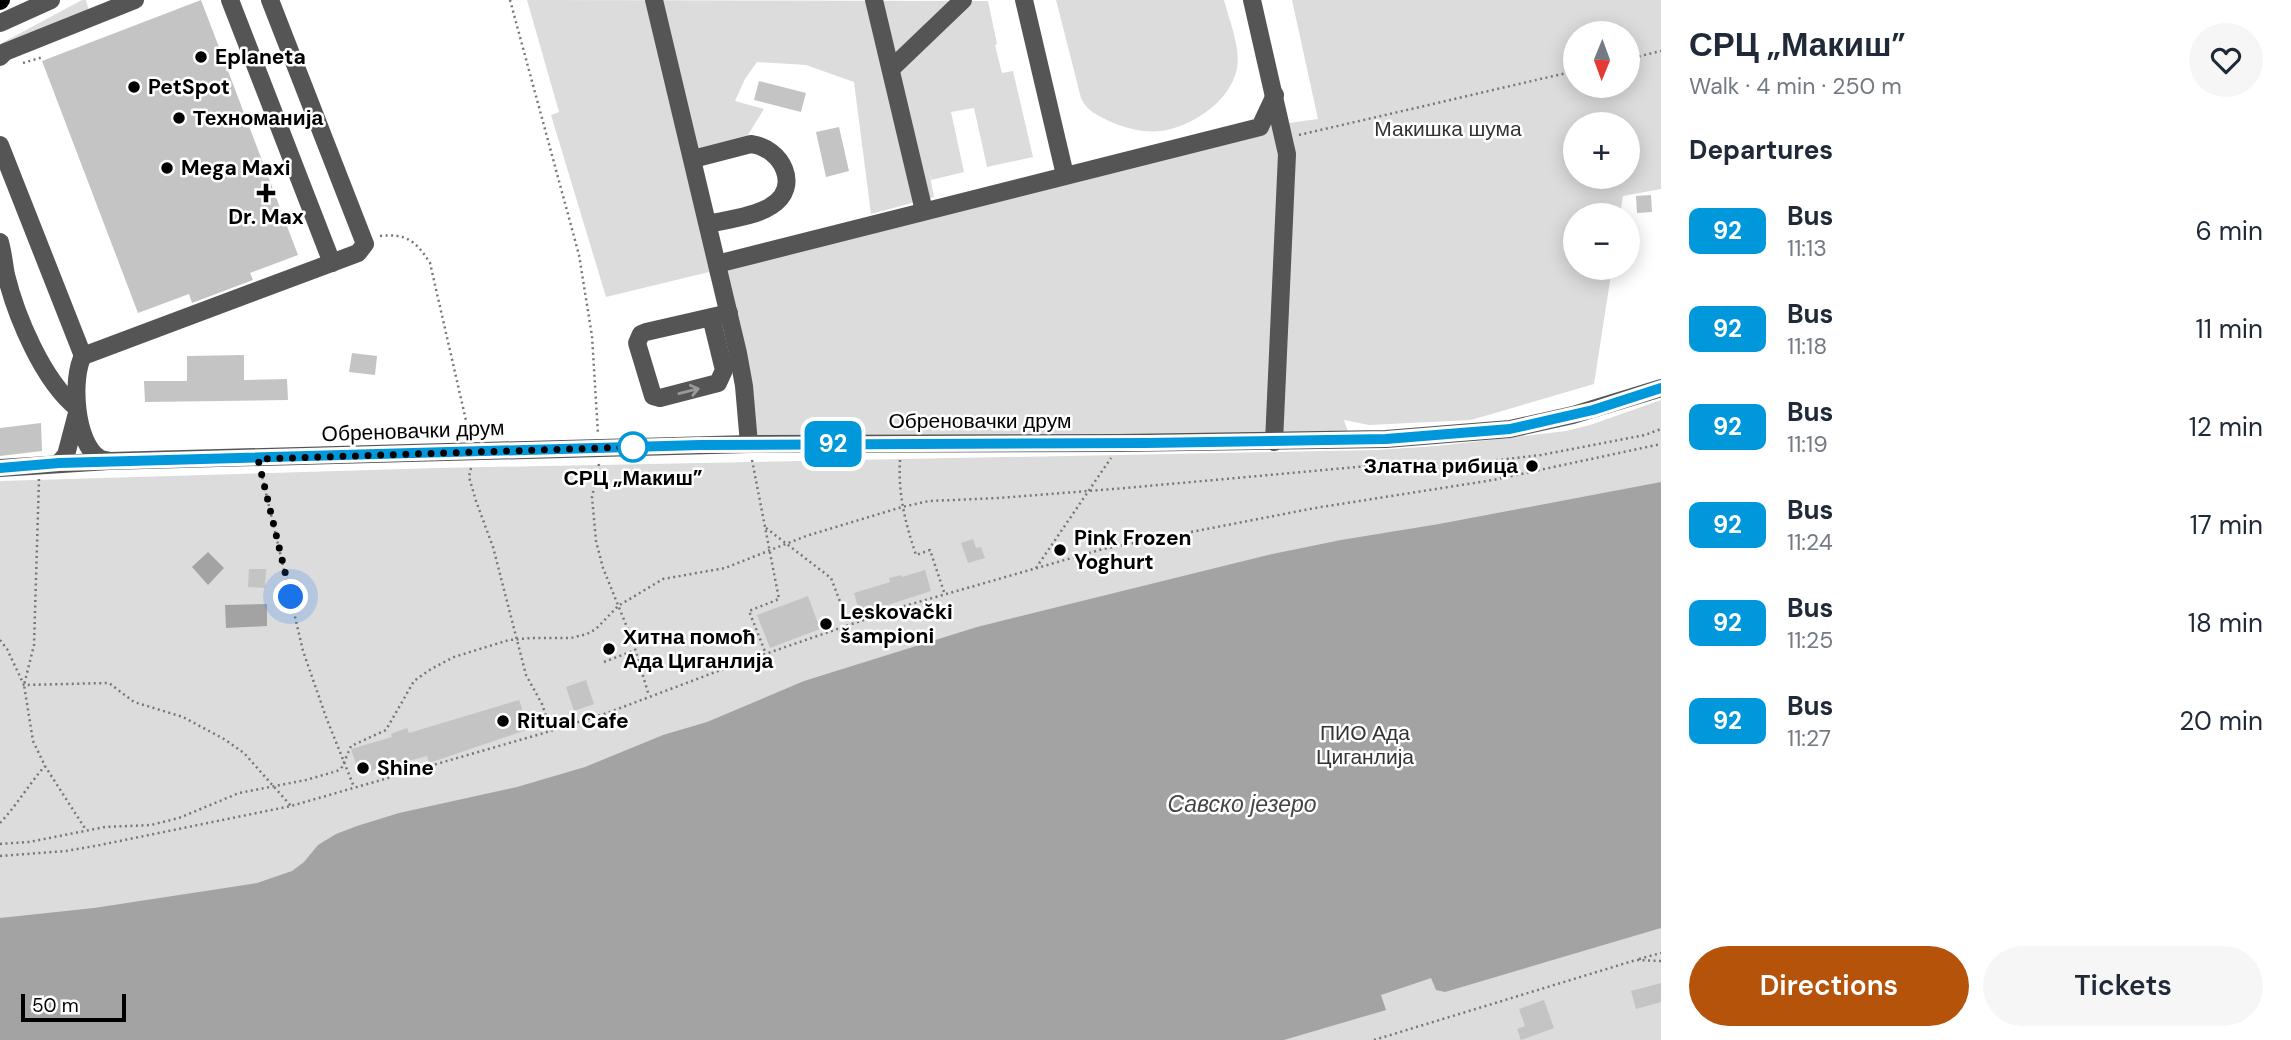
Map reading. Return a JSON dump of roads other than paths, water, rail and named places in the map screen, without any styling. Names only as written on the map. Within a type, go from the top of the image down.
[{"type":"street","points":[[0,23],[51,0]]},
{"type":"street","points":[[0,57],[5,52],[135,0]]},
{"type":"street","points":[[230,0],[332,263]]},
{"type":"street","points":[[83,356],[358,253],[365,244],[270,0]]},
{"type":"street","points":[[654,0],[717,264],[720,315],[719,346],[723,370],[719,383],[656,398],[652,393],[637,343],[641,334],[720,315]]},
{"type":"street","points":[[874,0],[924,211]]},
{"type":"street","points":[[891,69],[962,0]]},
{"type":"street","points":[[1024,0],[1065,175]]},
{"type":"street","points":[[1252,0],[1287,155],[1274,442]]},
{"type":"street","points":[[717,264],[1260,127],[1275,95]]},
{"type":"street","points":[[693,159],[751,144],[761,145],[778,156],[786,174],[783,193],[769,208],[708,224]]},
{"type":"street","points":[[0,145],[83,356],[77,375],[77,410],[66,455],[59,463]]},
{"type":"street","points":[[0,242],[6,274],[36,353],[49,379],[77,410],[92,451],[98,457],[109,461]]},
{"type":"street","points":[[720,315],[744,386],[749,444]]},
{"type":"street","name":"Обреновачки друм","points":[[0,468],[109,461],[749,444],[1274,442],[1386,439],[1510,429],[1593,410],[1661,388]]},
{"type":"water","name":"Савско језеро","points":[[1661,482],[1661,928],[1445,992],[1436,990],[1431,978],[1381,995],[1386,1010],[1284,1040],[0,1040],[0,918],[94,908],[257,883],[292,871],[304,862],[318,845],[357,826],[399,813],[517,787],[585,767],[663,735],[707,722],[804,681],[977,627],[1268,555]]},
{"type":"water","points":[[208,552],[224,568],[208,585],[192,567]]},
{"type":"water","points":[[267,604],[267,626],[226,628],[225,605]]},
{"type":"place","name":"Eplaneta","points":[[201,57]]},
{"type":"place","name":"PetSpot","points":[[134,87]]},
{"type":"place","name":"Техноманија","points":[[179,118]]},
{"type":"place","name":"Mega Maxi","points":[[167,168]]},
{"type":"place","name":"Dr. Max","points":[[266,193]]},
{"type":"place","name":"СРЦ „Макиш”","points":[[633,447]]},
{"type":"place","name":"Златна рибица","points":[[1532,466]]},
{"type":"place","name":"Pink Frozen Yoghurt","points":[[1060,550]]},
{"type":"place","name":"Leskovački šampioni","points":[[826,624]]},
{"type":"place","name":"Хитна помоћ Ада Циганлија","points":[[609,649]]},
{"type":"place","name":"Ritual Cafe","points":[[503,721]]},
{"type":"place","name":"Shine","points":[[363,768]]},
{"type":"park label","name":"Макишка шума","points":[[1448,129]]},
{"type":"park label","name":"ПИО Ада Циганлија","points":[[1365,745]]}]
